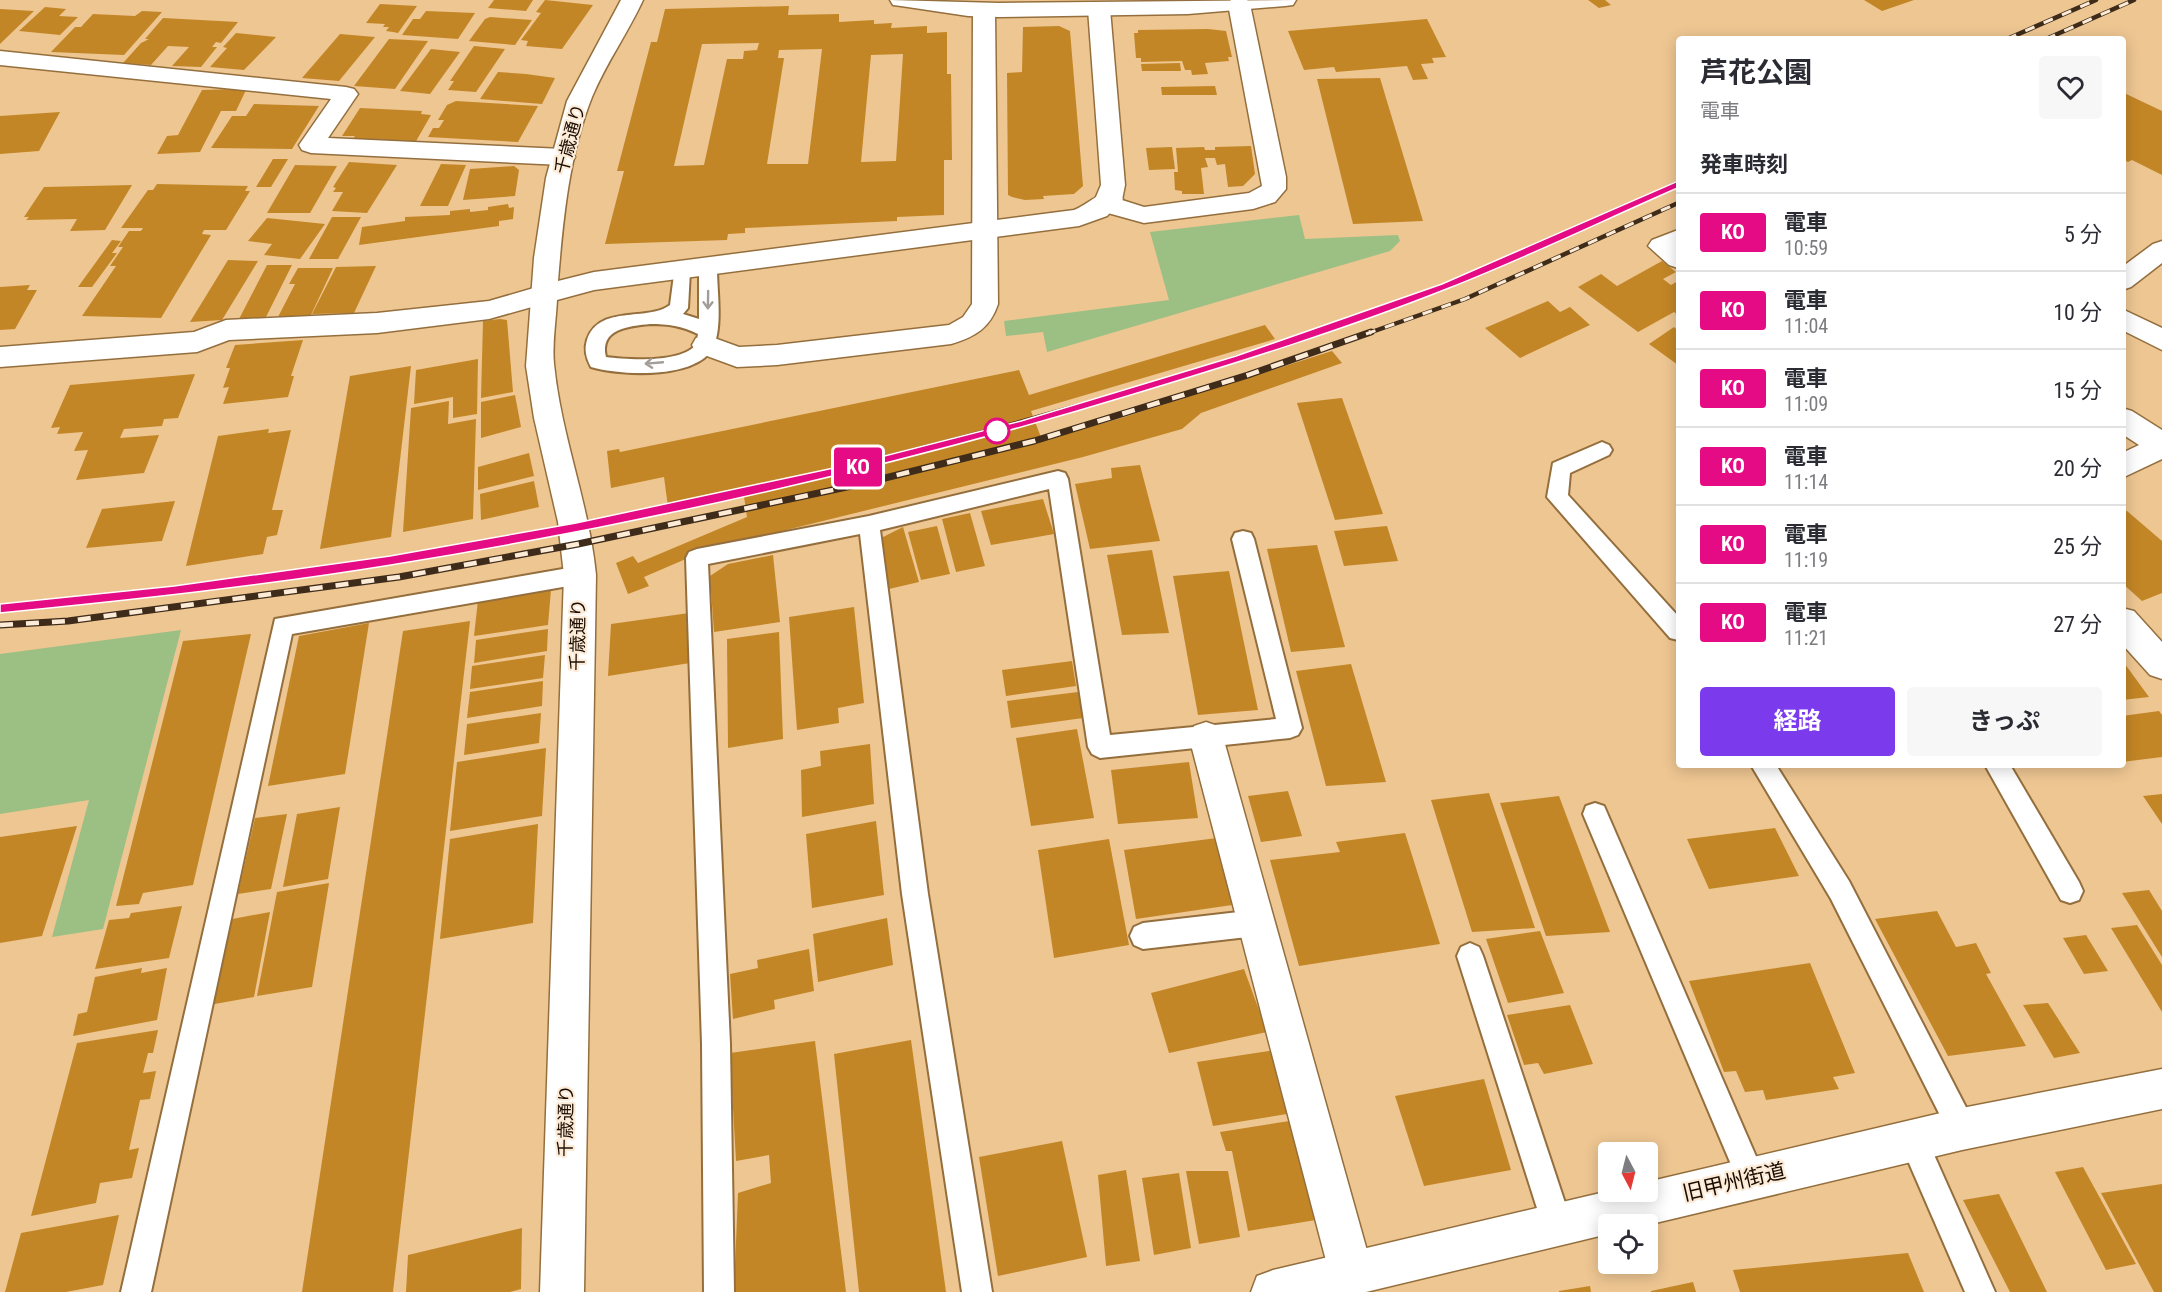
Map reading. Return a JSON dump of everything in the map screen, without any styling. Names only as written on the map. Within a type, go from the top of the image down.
[{"type":"street","name":"千歳通り","points":[[562,1292],[579,575],[576,527],[547,420],[539,363],[551,224],[563,157],[580,99],[621,26],[632,0]]},
{"type":"street","points":[[902,0],[984,10],[1100,9],[1285,0]]},
{"type":"street","points":[[1108,202],[1144,215],[1253,201],[1266,196],[1274,189],[1274,177],[1239,4]]},
{"type":"street","points":[[0,357],[197,342],[226,330],[377,323],[489,310],[594,281],[1079,218],[1108,202],[1113,185],[1100,9]]},
{"type":"street","points":[[707,338],[737,357],[777,355],[951,334],[970,327],[981,317],[985,304],[984,10]]},
{"type":"street","points":[[0,58],[346,94],[311,145],[563,157]]},
{"type":"street","points":[[1676,240],[1661,246],[1676,257]]},
{"type":"street","points":[[2126,278],[2162,250]]},
{"type":"street","points":[[2126,320],[2162,340]]},
{"type":"street","points":[[2126,422],[2162,445],[2126,465]]},
{"type":"street","points":[[2126,625],[2162,665]]},
{"type":"street","points":[[1206,737],[1351,1272]]},
{"type":"street","name":"旧甲州街道","points":[[1274,1292],[1913,1140],[2162,1089]]},
{"type":"lane","points":[[707,338],[678,319],[620,322],[605,327],[596,336],[594,353],[598,362],[615,366],[685,360],[696,356],[707,338],[708,268]]},
{"type":"lane","points":[[664,319],[679,308],[681,271]]},
{"type":"lane","points":[[1602,450],[1560,469],[1557,497],[1676,624]]},
{"type":"lane","points":[[718,1292],[716,1044],[697,558],[869,524],[1058,478],[1100,747],[1290,728],[1242,540]]},
{"type":"lane","points":[[869,524],[915,894],[977,1292]]},
{"type":"lane","points":[[136,1292],[283,626],[579,575]]},
{"type":"lane","points":[[1766,768],[1840,890],[1962,1129]]},
{"type":"lane","points":[[1999,768],[2070,891]]},
{"type":"lane","points":[[1595,814],[1751,1178]]},
{"type":"lane","points":[[1143,936],[1256,923]]},
{"type":"lane","points":[[1470,956],[1557,1224]]},
{"type":"lane","points":[[1913,1140],[1980,1292]]},
{"type":"green space","points":[[1299,215],[1305,239],[1398,235],[1400,241],[1390,251],[1047,352],[1043,332],[1006,336],[1004,321],[1169,300],[1150,232]]},
{"type":"green space","points":[[181,630],[103,929],[52,937],[89,800],[0,814],[0,654]]},
{"type":"building","points":[[494,0],[533,0],[526,11],[488,8]]},
{"type":"building","points":[[545,0],[593,5],[562,49],[526,46],[528,41],[521,40],[541,13],[536,12]]},
{"type":"building","points":[[1588,0],[1605,0],[1611,5],[1599,8]]},
{"type":"building","points":[[1864,0],[1914,0],[1882,11]]},
{"type":"building","points":[[380,4],[417,6],[398,33],[386,31],[389,27],[383,27],[385,24],[366,23]]},
{"type":"building","points":[[789,6],[788,15],[839,14],[839,22],[874,20],[874,24],[892,23],[891,28],[927,26],[927,33],[947,32],[947,74],[951,74],[952,160],[944,160],[944,215],[897,217],[897,221],[745,228],[745,233],[728,234],[727,240],[605,244],[624,171],[617,171],[651,42],[657,42],[665,9]],"holes":[[[759,43],[757,50],[744,51],[743,59],[727,59],[704,165],[674,166],[702,44]],[[822,49],[808,164],[767,164],[784,58],[778,58],[779,50]],[[903,54],[896,161],[861,162],[871,55]]]},
{"type":"building","points":[[45,7],[66,9],[59,16],[78,17],[60,35],[19,31]]},
{"type":"building","points":[[0,9],[34,11],[0,44]]},
{"type":"building","points":[[142,11],[162,12],[124,55],[51,52],[75,27],[81,27],[93,14],[135,16]]},
{"type":"building","points":[[426,11],[475,13],[458,39],[402,35],[413,19],[420,19]]},
{"type":"building","points":[[490,17],[532,20],[515,45],[469,41],[485,19]]},
{"type":"building","points":[[163,18],[238,22],[221,43],[216,42],[212,47],[217,47],[201,67],[172,66],[189,47],[168,46],[151,65],[123,63],[141,43],[149,39],[145,39]]},
{"type":"building","points":[[1427,19],[1446,57],[1432,58],[1434,63],[1421,64],[1428,79],[1413,80],[1407,66],[1336,72],[1334,67],[1304,70],[1288,31]]},
{"type":"building","points":[[1059,26],[1070,31],[1083,186],[1074,194],[1043,196],[1044,199],[1025,200],[1012,197],[1008,195],[1007,73],[1022,72],[1023,27]]},
{"type":"building","points":[[1138,30],[1226,31],[1232,57],[1228,57],[1229,61],[1205,63],[1208,74],[1192,75],[1191,70],[1185,70],[1182,61],[1141,62],[1141,58],[1136,58],[1134,33],[1138,33]]},
{"type":"building","points":[[236,33],[276,37],[244,70],[210,67],[227,48],[223,47]]},
{"type":"building","points":[[340,34],[375,37],[339,81],[302,78]]},
{"type":"building","points":[[389,39],[428,41],[395,89],[354,86]]},
{"type":"building","points":[[474,46],[505,49],[476,92],[448,90],[454,81],[450,81]]},
{"type":"building","points":[[431,49],[460,52],[430,94],[400,91]]},
{"type":"building","points":[[1180,63],[1181,71],[1142,71],[1141,64]]},
{"type":"building","points":[[498,72],[555,78],[542,104],[480,99]]},
{"type":"building","points":[[1380,78],[1423,221],[1353,224],[1317,79]]},
{"type":"building","points":[[1215,86],[1217,95],[1162,95],[1161,87]]},
{"type":"building","points":[[202,90],[246,90],[236,111],[221,111],[200,152],[157,154],[167,136],[178,135]]},
{"type":"building","points":[[2126,94],[2162,111],[2162,175],[2132,160],[2126,161]]},
{"type":"building","points":[[456,101],[538,106],[518,142],[428,137],[433,128],[439,128],[444,120],[438,120],[447,105]]},
{"type":"building","points":[[254,104],[319,106],[292,149],[211,148],[232,116],[246,116]]},
{"type":"building","points":[[360,108],[422,111],[421,114],[431,115],[415,143],[352,140],[355,136],[342,136]]},
{"type":"building","points":[[60,112],[39,151],[0,154],[0,116]]},
{"type":"building","points":[[1251,146],[1255,174],[1243,186],[1228,187],[1225,164],[1217,165],[1215,158],[1205,158],[1208,167],[1201,168],[1204,194],[1182,194],[1182,191],[1175,190],[1174,172],[1178,172],[1176,148],[1204,147],[1205,150],[1215,150],[1215,147]]},
{"type":"building","points":[[1172,147],[1175,169],[1149,170],[1146,148]]},
{"type":"building","points":[[273,159],[288,159],[271,187],[256,187]]},
{"type":"building","points":[[349,162],[397,165],[367,213],[332,211],[343,192],[333,192],[336,188],[333,187]]},
{"type":"building","points":[[441,164],[466,165],[448,206],[420,206]]},
{"type":"building","points":[[295,165],[337,166],[310,213],[267,213]]},
{"type":"building","points":[[514,166],[519,170],[515,196],[463,200],[470,169]]},
{"type":"building","points":[[157,184],[248,186],[245,191],[250,191],[226,230],[204,230],[202,234],[211,235],[161,318],[82,316],[116,266],[110,266],[123,247],[118,247],[129,231],[141,231],[143,228],[121,228],[148,190],[153,190]]},
{"type":"building","points":[[132,185],[105,230],[70,231],[77,219],[26,220],[29,217],[24,217],[44,187]]},
{"type":"building","points":[[508,204],[509,208],[514,207],[513,219],[499,221],[499,226],[359,245],[362,227],[405,221],[405,217],[450,215],[450,211],[488,210],[488,207]]},
{"type":"building","points":[[332,217],[361,217],[338,259],[309,259]]},
{"type":"building","points":[[267,218],[325,224],[300,259],[264,255],[272,244],[248,241]]},
{"type":"building","points":[[112,240],[121,241],[112,253],[117,253],[92,287],[78,287]]},
{"type":"building","points":[[228,260],[258,261],[222,320],[190,322]]},
{"type":"building","points":[[1662,261],[1676,272],[1663,279],[1671,285],[1676,282],[1676,314],[1674,312],[1638,332],[1578,287],[1601,274],[1617,286]]},
{"type":"building","points":[[267,265],[292,265],[265,319],[239,319]]},
{"type":"building","points":[[376,266],[354,313],[312,314],[336,267]]},
{"type":"building","points":[[298,268],[333,268],[311,315],[278,317],[295,284],[289,284]]},
{"type":"building","points":[[30,285],[27,290],[37,290],[15,329],[0,330],[0,287]]},
{"type":"building","points":[[1548,301],[1560,312],[1570,307],[1590,325],[1520,358],[1485,328]]},
{"type":"building","points":[[507,320],[513,392],[481,398],[483,321]]},
{"type":"building","points":[[1265,325],[1275,339],[1031,411],[1042,440],[1118,419],[1332,351],[1342,363],[1201,413],[1182,429],[1083,457],[709,549],[644,577],[649,586],[628,594],[616,563],[633,556],[638,563],[747,517],[743,490],[668,507],[664,477],[611,488],[607,451],[619,449],[620,452],[1019,370],[1029,395]]},
{"type":"building","points":[[1674,327],[1676,329],[1676,364],[1649,344]]},
{"type":"building","points":[[303,340],[291,376],[294,376],[288,397],[223,404],[229,387],[223,388],[230,368],[226,368],[235,345]]},
{"type":"building","points":[[478,359],[477,414],[453,418],[453,397],[414,404],[416,370]]},
{"type":"building","points":[[411,366],[391,537],[320,549],[350,376]]},
{"type":"building","points":[[195,374],[178,418],[164,419],[162,426],[124,429],[120,438],[159,435],[144,473],[76,480],[88,450],[74,451],[83,432],[57,434],[60,427],[51,428],[70,385]]},
{"type":"building","points":[[515,395],[521,427],[481,438],[481,402]]},
{"type":"building","points":[[1342,398],[1383,514],[1335,520],[1297,403]]},
{"type":"building","points":[[449,401],[448,424],[476,419],[473,519],[403,532],[411,408]]},
{"type":"building","points":[[269,429],[268,433],[291,430],[272,510],[283,510],[277,535],[267,537],[263,554],[186,566],[218,436]]},
{"type":"building","points":[[529,453],[534,476],[478,490],[478,467]]},
{"type":"building","points":[[1140,465],[1160,541],[1090,549],[1075,484],[1112,478],[1111,468]]},
{"type":"building","points":[[534,481],[539,507],[481,520],[480,494]]},
{"type":"building","points":[[1043,499],[1054,534],[991,545],[981,511]]},
{"type":"building","points":[[175,501],[162,541],[86,548],[102,509]]},
{"type":"building","points":[[2126,511],[2162,541],[2162,593],[2142,601],[2126,587]]},
{"type":"building","points":[[970,513],[985,566],[956,572],[942,519]]},
{"type":"building","points":[[937,526],[950,574],[921,580],[908,532]]},
{"type":"building","points":[[1387,526],[1398,561],[1344,566],[1334,531]]},
{"type":"building","points":[[903,527],[919,582],[889,589],[877,540]]},
{"type":"building","points":[[1317,545],[1345,647],[1291,652],[1267,549]]},
{"type":"building","points":[[1152,550],[1169,633],[1122,635],[1107,555]]},
{"type":"building","points":[[773,555],[780,622],[714,632],[710,576],[728,564]]},
{"type":"building","points":[[1229,571],[1258,710],[1198,715],[1173,576]]},
{"type":"building","points":[[551,590],[548,625],[474,636],[478,600]]},
{"type":"building","points":[[854,607],[864,703],[838,708],[839,723],[797,730],[789,617]]},
{"type":"building","points":[[689,613],[690,663],[608,676],[611,624]]},
{"type":"building","points":[[470,621],[393,1292],[302,1292],[403,631]]},
{"type":"building","points":[[369,623],[345,774],[268,786],[299,636]]},
{"type":"building","points":[[548,629],[547,651],[474,663],[476,640]]},
{"type":"building","points":[[779,632],[783,739],[728,748],[727,639]]},
{"type":"building","points":[[251,634],[193,885],[143,893],[139,904],[116,906],[183,641]]},
{"type":"building","points":[[545,655],[543,678],[470,689],[472,666]]},
{"type":"building","points":[[1072,661],[1076,686],[1006,696],[1002,670]]},
{"type":"building","points":[[1351,664],[1386,782],[1326,786],[1296,671]]},
{"type":"building","points":[[2126,665],[2149,697],[2126,700]]},
{"type":"building","points":[[543,681],[542,706],[467,718],[470,692]]},
{"type":"building","points":[[1078,692],[1083,718],[1011,728],[1007,701]]},
{"type":"building","points":[[2159,711],[2162,715],[2162,757],[2126,762],[2126,715]]},
{"type":"building","points":[[541,713],[539,743],[464,755],[467,724]]},
{"type":"building","points":[[1077,729],[1094,818],[1031,826],[1016,738]]},
{"type":"building","points":[[870,744],[874,804],[802,817],[801,770],[821,766],[820,751]]},
{"type":"building","points":[[546,748],[542,816],[450,831],[457,762]]},
{"type":"building","points":[[1189,762],[1198,818],[1118,824],[1111,770]]},
{"type":"building","points":[[1288,791],[1302,836],[1261,842],[1248,796]]},
{"type":"building","points":[[1489,793],[1535,928],[1472,932],[1431,800]]},
{"type":"building","points":[[2162,794],[2162,824],[2143,796]]},
{"type":"building","points":[[1559,796],[1610,932],[1546,936],[1500,803]]},
{"type":"building","points":[[340,807],[328,879],[283,887],[297,814]]},
{"type":"building","points":[[287,814],[271,889],[238,894],[255,818]]},
{"type":"building","points":[[876,821],[884,895],[812,908],[806,834]]},
{"type":"building","points":[[538,824],[533,923],[440,939],[450,839]]},
{"type":"building","points":[[77,826],[42,936],[0,943],[0,837]]},
{"type":"building","points":[[1775,828],[1799,876],[1709,889],[1687,839]]},
{"type":"building","points":[[1405,833],[1440,944],[1299,966],[1270,860],[1340,852],[1336,842]]},
{"type":"building","points":[[1217,838],[1232,905],[1136,919],[1124,850]]},
{"type":"building","points":[[1109,839],[1129,945],[1054,958],[1038,850]]},
{"type":"building","points":[[329,883],[312,987],[257,996],[277,892]]},
{"type":"building","points":[[2149,890],[2162,911],[2162,957],[2122,893]]},
{"type":"building","points":[[182,906],[169,958],[95,969],[109,920],[129,918],[131,913]]},
{"type":"building","points":[[1937,911],[1956,947],[1976,943],[1991,973],[1986,974],[2026,1046],[1948,1056],[1875,919]]},
{"type":"building","points":[[270,912],[254,997],[209,1005],[227,920]]},
{"type":"building","points":[[887,918],[893,965],[818,982],[813,934]]},
{"type":"building","points":[[2137,925],[2162,965],[2162,1012],[2111,928]]},
{"type":"building","points":[[1540,931],[1564,993],[1508,1003],[1486,939]]},
{"type":"building","points":[[2086,935],[2108,971],[2084,974],[2063,938]]},
{"type":"building","points":[[809,949],[814,991],[774,1000],[775,1009],[733,1019],[730,974],[758,968],[757,960]]},
{"type":"building","points":[[1810,963],[1855,1073],[1833,1077],[1839,1089],[1766,1100],[1763,1090],[1745,1092],[1736,1071],[1724,1072],[1689,981]]},
{"type":"building","points":[[142,968],[141,973],[167,968],[157,1020],[73,1036],[78,1014],[87,1012],[95,977]]},
{"type":"building","points":[[1244,969],[1267,1032],[1169,1053],[1151,993]]},
{"type":"building","points":[[2048,1003],[2080,1053],[2054,1058],[2023,1005]]},
{"type":"building","points":[[1570,1005],[1593,1064],[1544,1074],[1538,1063],[1524,1065],[1507,1015]]},
{"type":"building","points":[[158,1030],[153,1053],[148,1053],[143,1073],[156,1071],[150,1099],[140,1100],[129,1150],[139,1148],[132,1178],[100,1183],[96,1203],[31,1216],[77,1043]]},
{"type":"building","points":[[911,1040],[946,1292],[859,1292],[834,1054]]},
{"type":"building","points":[[815,1041],[846,1292],[734,1292],[738,1193],[771,1183],[769,1155],[736,1161],[730,1053]]},
{"type":"building","points":[[1275,1050],[1293,1113],[1213,1126],[1197,1062]]},
{"type":"building","points":[[1484,1079],[1511,1170],[1424,1186],[1395,1096]]},
{"type":"building","points":[[1296,1120],[1316,1220],[1248,1231],[1232,1151],[1226,1151],[1220,1132]]},
{"type":"building","points":[[1062,1141],[1087,1257],[998,1276],[979,1157]]},
{"type":"building","points":[[2083,1167],[2136,1264],[2106,1270],[2055,1172]]},
{"type":"building","points":[[1126,1170],[1140,1261],[1106,1266],[1098,1175]]},
{"type":"building","points":[[1186,1171],[1228,1171],[1240,1237],[1199,1244]]},
{"type":"building","points":[[1179,1173],[1191,1248],[1154,1255],[1142,1178]]},
{"type":"building","points":[[2162,1184],[2162,1292],[2154,1292],[2101,1193]]},
{"type":"building","points":[[1999,1194],[2047,1292],[2010,1292],[1963,1200]]},
{"type":"building","points":[[119,1215],[103,1285],[66,1292],[5,1292],[21,1233]]},
{"type":"building","points":[[522,1228],[521,1289],[510,1292],[406,1292],[408,1255]]},
{"type":"building","points":[[1908,1253],[1924,1292],[1740,1292],[1733,1270]]},
{"type":"building","points":[[1693,1282],[1696,1292],[1651,1292],[1651,1291]]},
{"type":"building","points":[[1590,1286],[1591,1292],[1559,1292],[1559,1291]]},
{"type":"railway","points":[[2014,36],[2096,0]]},
{"type":"railway","points":[[2053,36],[2134,0]]},
{"type":"railway","points":[[1315,334],[1475,274],[1676,184]]},
{"type":"railway","points":[[1366,334],[1465,299],[1676,204]]},
{"type":"railway","points":[[0,608],[215,585],[344,567],[468,547],[714,499],[959,440],[1080,406],[1320,332]]},
{"type":"railway","points":[[0,625],[68,621],[399,577],[578,544],[861,484],[1034,441],[1248,375],[1371,332]]},
{"type":"train","name":"KO","points":[[0,608],[174,590],[390,560],[576,527],[857,467],[1021,425],[1240,359],[1446,286],[1676,185]]}]
